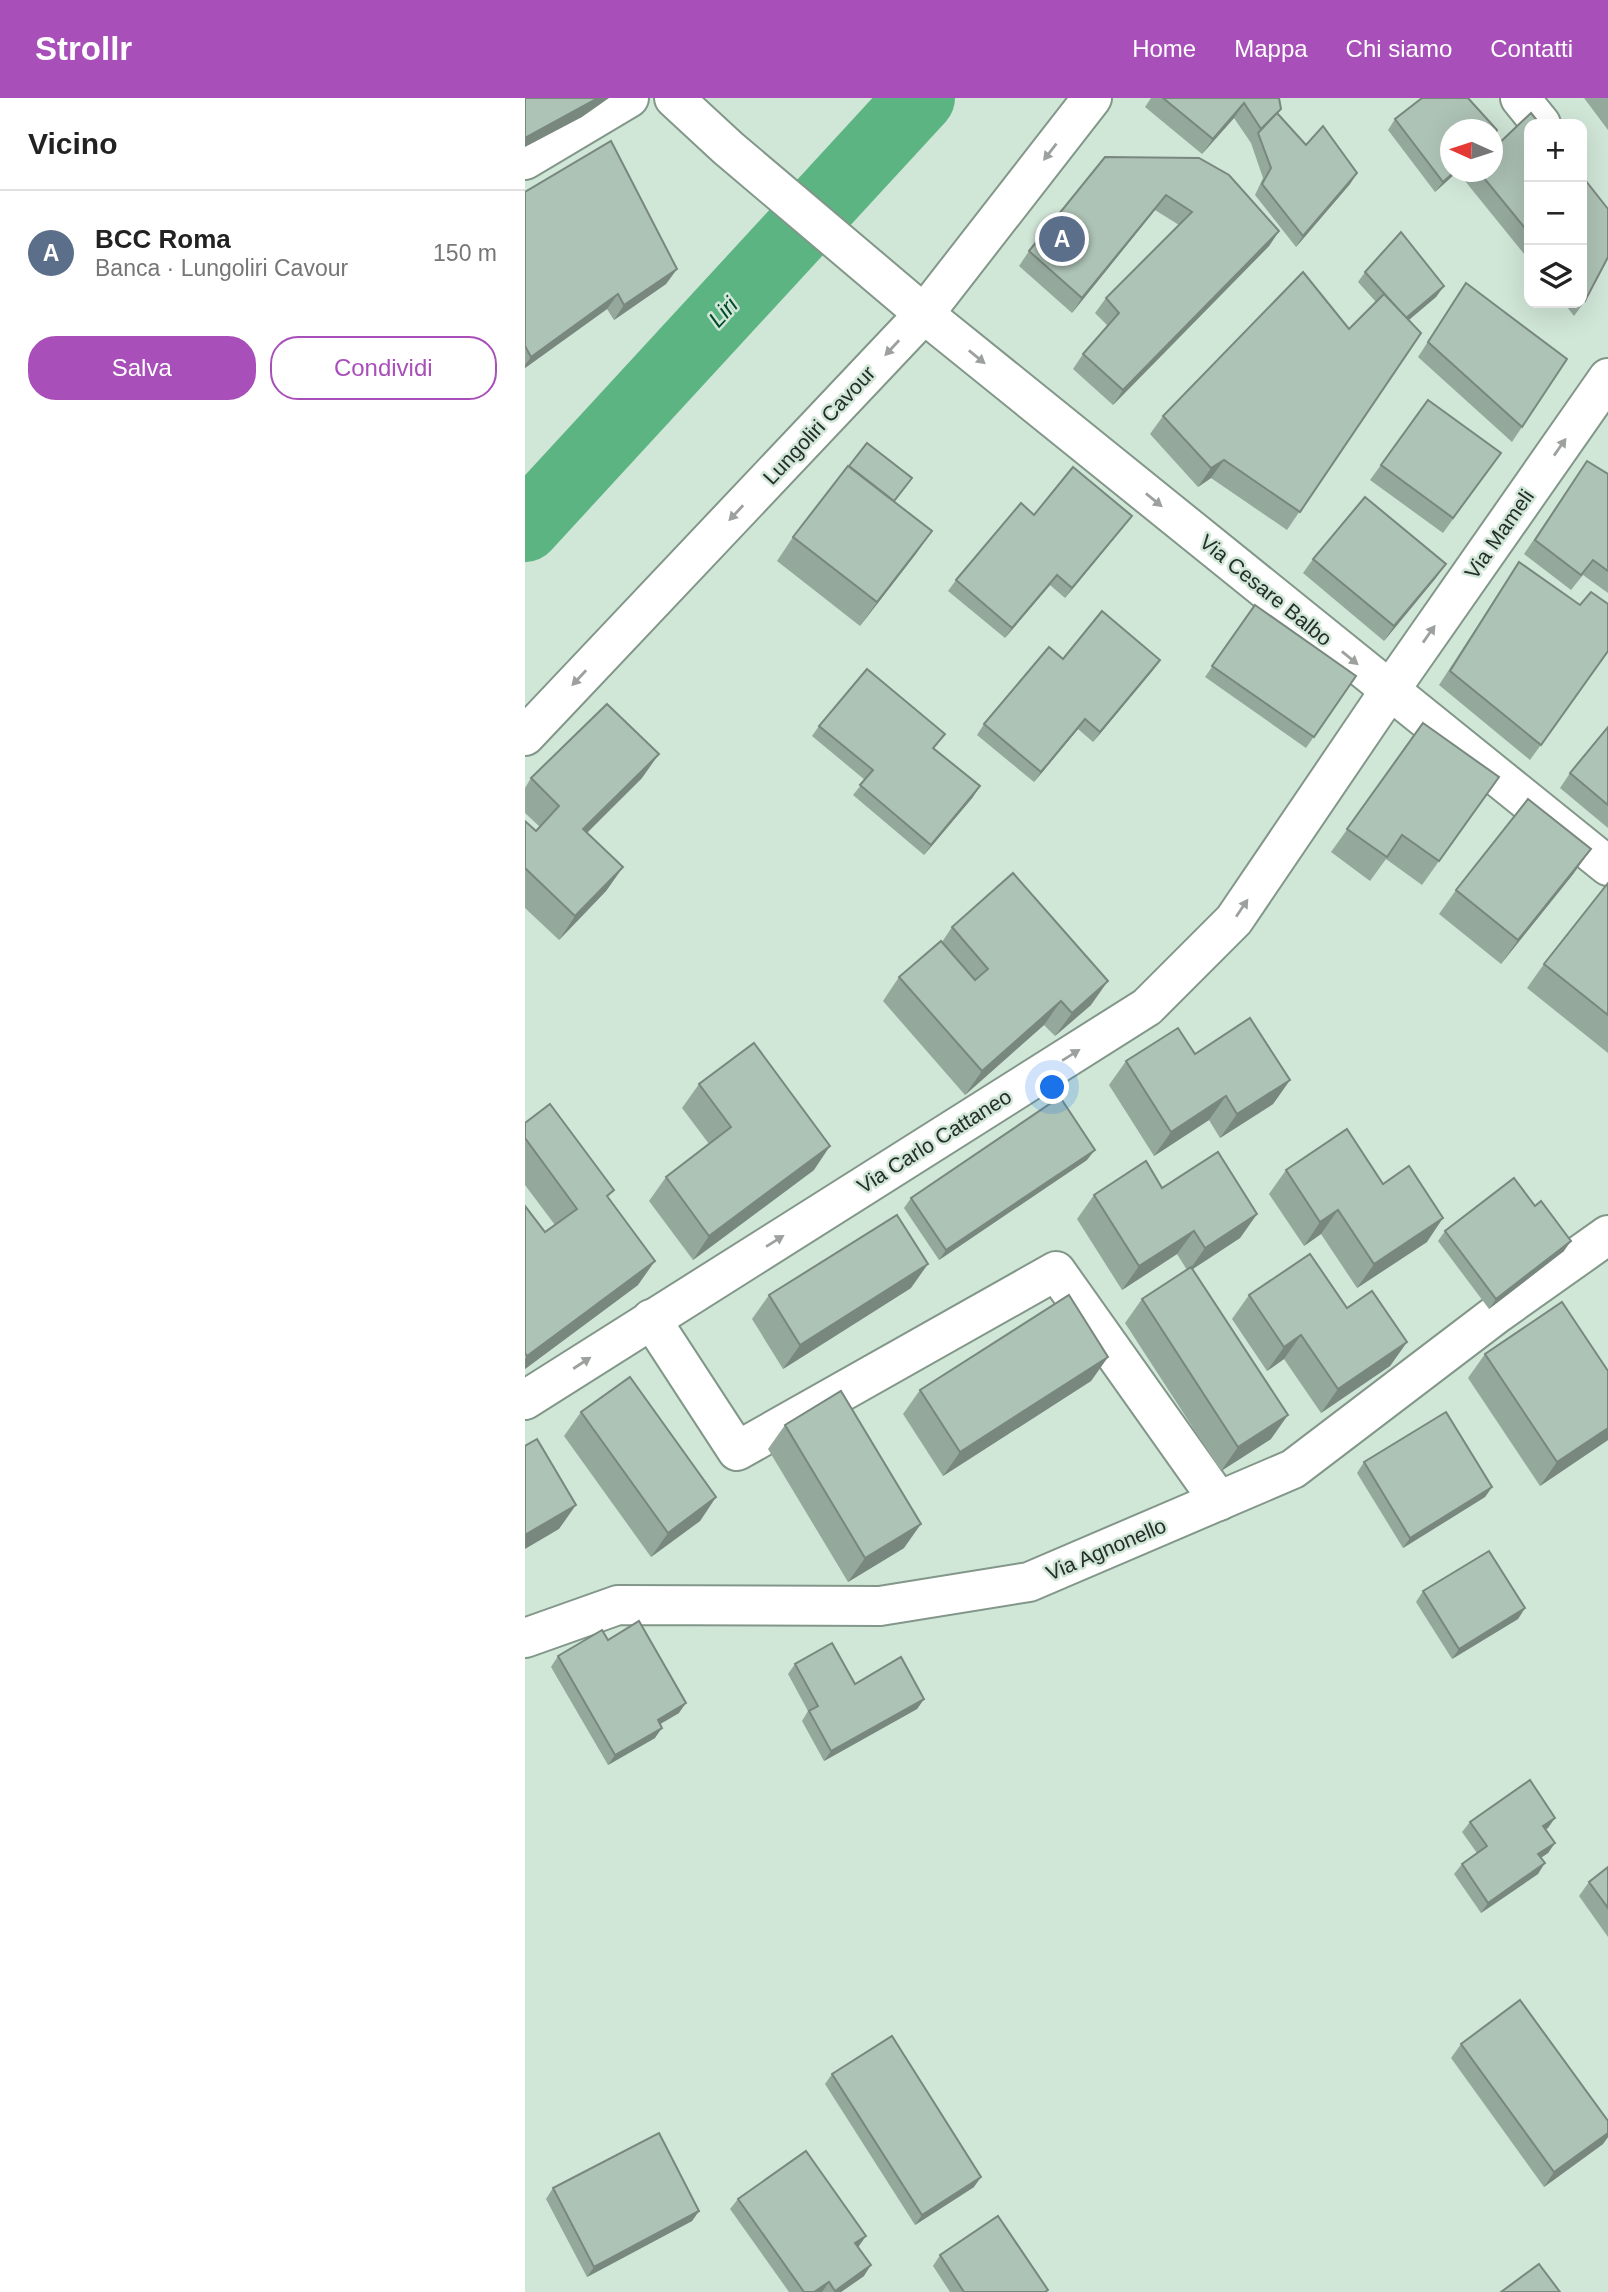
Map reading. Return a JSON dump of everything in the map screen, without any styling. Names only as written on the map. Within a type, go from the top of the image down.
[{"type":"street","name":"Via Cesare Balbo","points":[[674,98],[728,148],[924,314],[1608,866]]},
{"type":"street","name":"Lungoliri Cavour","points":[[525,736],[924,314],[1092,98]]},
{"type":"street","points":[[1520,98],[1537,119]]},
{"type":"street","points":[[525,160],[623,102]]},
{"type":"street","name":"Via Mameli","points":[[1390,690],[1608,378]]},
{"type":"street","name":"Via Carlo Cattaneo","points":[[525,1400],[1147,1007],[1234,920],[1390,690]]},
{"type":"street","name":"Via Agnonello","points":[[525,1638],[618,1605],[880,1606],[1029,1582],[1293,1469],[1498,1313],[1608,1235]]},
{"type":"street","points":[[650,1319],[737,1451],[1056,1271],[1219,1501]]},
{"type":"building","points":[[525,98],[598,98],[525,138]]},
{"type":"building","points":[[1163,98],[1279,98],[1281,109],[1261,129],[1244,103],[1213,139]]},
{"type":"building","points":[[1422,98],[1468,98],[1487,119],[1440,119],[1440,178],[1395,119]]},
{"type":"building","points":[[1277,113],[1306,145],[1323,126],[1357,173],[1303,236],[1262,184],[1271,168],[1258,133]]},
{"type":"building","points":[[1531,113],[1536,119],[1525,119]]},
{"type":"building","points":[[1524,120],[1524,227],[1487,182],[1503,182],[1503,140]]},
{"type":"building","points":[[611,141],[677,269],[624,305],[618,294],[531,357],[525,346],[525,192]]},
{"type":"building","points":[[1105,157],[1199,158],[1229,175],[1279,231],[1123,390],[1083,354],[1119,313],[1106,298],[1192,212],[1166,195],[1082,298],[1029,251]]},
{"type":"building","points":[[1587,182],[1608,209],[1608,257],[1587,297]]},
{"type":"building","points":[[1401,232],[1444,286],[1406,318],[1365,272]]},
{"type":"building","points":[[1303,272],[1349,329],[1384,294],[1421,333],[1300,512],[1224,460],[1211,468],[1163,416]]},
{"type":"building","points":[[1466,283],[1567,359],[1522,427],[1428,342]]},
{"type":"building","points":[[1428,400],[1501,453],[1453,518],[1381,465]]},
{"type":"building","points":[[867,443],[912,478],[894,501],[849,466]]},
{"type":"building","points":[[1587,461],[1608,474],[1608,571],[1593,560],[1581,575],[1535,540]]},
{"type":"building","points":[[848,466],[932,531],[877,602],[793,537]]},
{"type":"building","points":[[1073,467],[1132,516],[1072,588],[1057,575],[1012,628],[956,580],[1021,503],[1034,515]]},
{"type":"building","points":[[1365,497],[1446,564],[1394,626],[1313,559]]},
{"type":"building","points":[[1519,562],[1580,605],[1591,592],[1608,604],[1608,651],[1541,745],[1450,671]]},
{"type":"building","points":[[1255,605],[1356,676],[1314,737],[1212,666]]},
{"type":"building","points":[[1102,611],[1160,660],[1100,732],[1085,719],[1041,772],[984,724],[1049,647],[1063,659]]},
{"type":"building","points":[[867,669],[945,734],[933,748],[980,786],[931,845],[860,785],[873,770],[819,726]]},
{"type":"building","points":[[607,704],[659,754],[583,829],[623,867],[575,916],[525,868],[525,821],[536,831],[559,806],[531,778]]},
{"type":"building","points":[[1423,723],[1499,777],[1439,861],[1402,835],[1387,857],[1347,829]]},
{"type":"building","points":[[1608,727],[1608,805],[1570,773]]},
{"type":"building","points":[[1528,799],[1591,849],[1518,940],[1456,890]]},
{"type":"building","points":[[1013,873],[1108,981],[1072,1013],[1061,1001],[982,1071],[899,977],[941,941],[975,980],[988,969],[952,927]]},
{"type":"building","points":[[1608,883],[1608,1015],[1544,964]]},
{"type":"building","points":[[1250,1018],[1290,1080],[1237,1114],[1226,1096],[1171,1132],[1126,1061],[1178,1028],[1195,1054]]},
{"type":"building","points":[[754,1043],[830,1146],[709,1236],[666,1177],[731,1127],[699,1084]]},
{"type":"building","points":[[1060,1097],[1095,1150],[946,1250],[911,1198]]},
{"type":"building","points":[[550,1104],[614,1190],[607,1196],[655,1261],[527,1356],[525,1206],[545,1232],[577,1209],[525,1138],[525,1123]]},
{"type":"building","points":[[1347,1129],[1383,1184],[1409,1166],[1443,1218],[1374,1264],[1338,1210],[1320,1222],[1286,1170]]},
{"type":"building","points":[[1218,1152],[1257,1214],[1205,1248],[1194,1231],[1139,1266],[1094,1195],[1146,1161],[1162,1188]]},
{"type":"building","points":[[1514,1178],[1535,1206],[1541,1201],[1571,1241],[1496,1299],[1445,1231]]},
{"type":"building","points":[[897,1215],[928,1264],[800,1345],[769,1295]]},
{"type":"building","points":[[1310,1254],[1347,1308],[1372,1291],[1407,1342],[1338,1389],[1301,1335],[1284,1347],[1249,1295]]},
{"type":"building","points":[[1191,1267],[1288,1415],[1238,1447],[1142,1299]]},
{"type":"building","points":[[1069,1295],[1108,1357],[960,1452],[920,1390]]},
{"type":"building","points":[[1562,1302],[1608,1371],[1608,1428],[1557,1462],[1485,1354]]},
{"type":"building","points":[[630,1377],[716,1497],[668,1533],[581,1412]]},
{"type":"building","points":[[841,1391],[921,1524],[865,1558],[785,1425]]},
{"type":"building","points":[[1446,1412],[1492,1487],[1410,1538],[1364,1462]]},
{"type":"building","points":[[537,1439],[576,1505],[525,1535],[525,1446]]},
{"type":"building","points":[[1489,1551],[1525,1608],[1459,1649],[1423,1591]]},
{"type":"building","points":[[639,1621],[686,1703],[658,1720],[662,1728],[615,1755],[558,1656],[602,1630],[608,1640]]},
{"type":"building","points":[[832,1643],[855,1684],[901,1657],[924,1699],[831,1751],[809,1711],[818,1706],[795,1664]]},
{"type":"building","points":[[1530,1780],[1555,1818],[1543,1826],[1555,1843],[1538,1854],[1545,1863],[1488,1903],[1462,1864],[1487,1846],[1470,1822]]},
{"type":"building","points":[[1608,1867],[1608,1908],[1589,1882]]},
{"type":"building","points":[[1520,2000],[1608,2121],[1608,2133],[1554,2172],[1461,2044]]},
{"type":"building","points":[[892,2036],[981,2177],[922,2215],[832,2074]]},
{"type":"building","points":[[659,2133],[699,2211],[594,2267],[553,2188]]},
{"type":"building","points":[[806,2151],[866,2236],[855,2243],[871,2265],[835,2291],[829,2282],[814,2292],[804,2292],[738,2199]]},
{"type":"building","points":[[998,2216],[1048,2290],[1045,2292],[964,2292],[940,2255]]},
{"type":"building","points":[[1539,2264],[1560,2292],[1501,2292]]},
{"type":"waterway","name":"Liri","points":[[525,527],[920,98]]},
{"type":"place","name":"BCC Roma","points":[[1062,239]]}]
